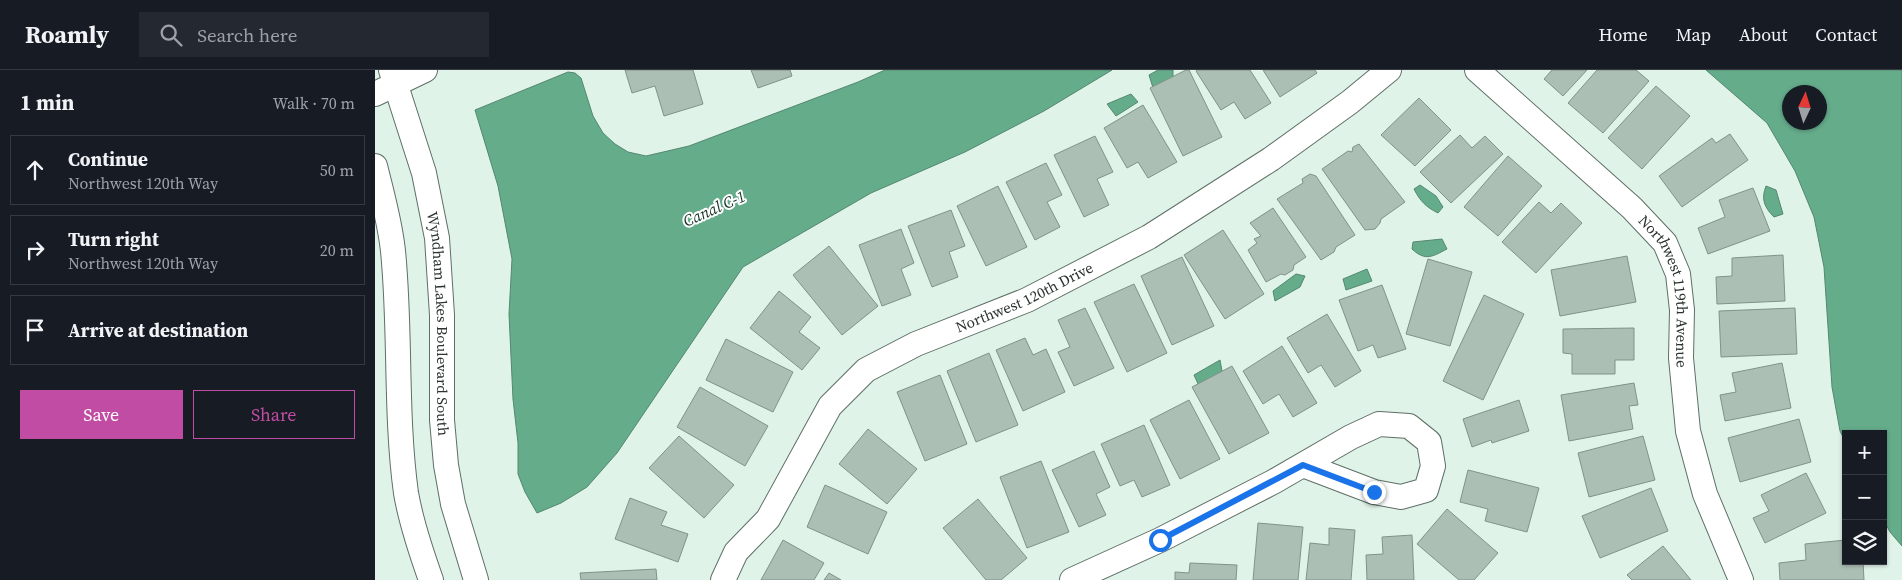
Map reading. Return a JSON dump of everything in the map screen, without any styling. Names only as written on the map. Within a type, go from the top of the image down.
[{"type":"street","points":[[387,83],[425,70]]},
{"type":"street","name":"Northwest 120th Drive","points":[[723,580],[736,552],[768,519],[830,406],[866,370],[915,344],[1027,300],[1149,237],[1271,159],[1350,102],[1389,70]]},
{"type":"street","name":"Northwest 119th Avenue","points":[[1477,70],[1632,208],[1665,243],[1678,274],[1682,310],[1681,358],[1688,431],[1705,494],[1741,580]]},
{"type":"street","name":"Wyndham Lakes Boulevard South","points":[[387,83],[424,173],[437,238],[442,315],[442,420],[446,465],[453,504],[476,580]]},
{"type":"street","points":[[375,166],[385,205],[393,249],[399,339],[401,441],[407,495],[422,556],[431,580]]},
{"type":"street","points":[[1072,580],[1160,540],[1303,465],[1351,436],[1379,424],[1409,426],[1429,442],[1433,466],[1425,490],[1401,497],[1374,492],[1303,465]]},
{"type":"water","name":"Canal C-1","points":[[885,70],[1112,70],[1044,111],[965,152],[871,193],[743,267],[617,453],[587,487],[561,503],[537,513],[525,492],[518,474],[518,443],[513,399],[509,314],[512,259],[498,186],[475,110],[568,72],[575,73],[581,78],[593,116],[603,133],[628,152],[646,156],[689,146]]},
{"type":"water","points":[[1158,70],[1173,70],[1173,82],[1154,91],[1149,75]]},
{"type":"water","points":[[1706,70],[1902,70],[1902,546],[1887,526],[1887,430],[1842,430],[1842,435],[1840,431],[1832,387],[1824,267],[1814,217],[1795,171],[1767,123]]},
{"type":"water","points":[[1131,94],[1138,102],[1116,116],[1107,104]]},
{"type":"water","points":[[1420,185],[1436,196],[1443,207],[1438,213],[1427,206],[1419,197],[1414,189]]},
{"type":"water","points":[[1766,186],[1776,190],[1783,214],[1774,217],[1768,210],[1764,203]]},
{"type":"water","points":[[1442,239],[1447,249],[1433,256],[1426,257],[1412,249],[1413,242]]},
{"type":"water","points":[[1367,269],[1372,281],[1346,290],[1343,279]]},
{"type":"water","points":[[1296,274],[1305,276],[1300,287],[1275,301],[1273,291]]},
{"type":"water","points":[[1220,360],[1222,371],[1199,386],[1194,375]]},
{"type":"building","points":[[625,70],[693,70],[703,104],[664,116],[655,86],[632,93]]},
{"type":"building","points":[[751,70],[790,70],[792,76],[758,88]]},
{"type":"building","points":[[1189,70],[1222,137],[1183,156],[1150,88]]},
{"type":"building","points":[[1197,70],[1250,70],[1271,103],[1245,119],[1234,102],[1221,110]]},
{"type":"building","points":[[1263,70],[1315,70],[1317,73],[1280,97]]},
{"type":"building","points":[[1552,70],[1587,70],[1563,96],[1544,79]]},
{"type":"building","points":[[1597,70],[1636,70],[1649,81],[1603,133],[1568,103]]},
{"type":"building","points":[[1656,86],[1690,116],[1642,169],[1608,138]]},
{"type":"building","points":[[1419,98],[1451,130],[1415,166],[1381,135]]},
{"type":"building","points":[[1143,105],[1177,162],[1148,178],[1138,162],[1127,168],[1104,128]]},
{"type":"building","points":[[1730,134],[1748,160],[1682,207],[1659,176],[1712,138],[1716,143]]},
{"type":"building","points":[[1460,135],[1472,148],[1485,136],[1503,154],[1451,203],[1420,172]]},
{"type":"building","points":[[1095,136],[1113,172],[1097,179],[1109,205],[1084,217],[1054,155]]},
{"type":"building","points":[[1359,144],[1405,202],[1381,219],[1375,229],[1365,230],[1322,169],[1348,151],[1352,152],[1353,147]]},
{"type":"building","points":[[1508,156],[1542,186],[1498,236],[1464,207]]},
{"type":"building","points":[[1046,163],[1062,195],[1047,202],[1060,227],[1035,240],[1006,182]]},
{"type":"building","points":[[1310,174],[1316,176],[1355,235],[1336,247],[1334,252],[1321,260],[1277,199],[1303,183],[1302,179]]},
{"type":"building","points":[[998,186],[1027,247],[986,266],[957,206]]},
{"type":"building","points":[[1753,188],[1770,231],[1708,254],[1698,228],[1725,217],[1719,200]]},
{"type":"building","points":[[1539,202],[1551,213],[1561,203],[1582,223],[1536,273],[1502,242]]},
{"type":"building","points":[[1273,208],[1306,257],[1294,265],[1293,270],[1285,275],[1281,274],[1266,282],[1248,250],[1257,243],[1254,239],[1261,236],[1250,223]]},
{"type":"building","points":[[951,210],[965,246],[949,252],[958,277],[932,287],[908,226]]},
{"type":"building","points":[[901,229],[914,263],[901,269],[911,295],[882,306],[859,245]]},
{"type":"building","points":[[1223,230],[1264,294],[1225,319],[1184,255]]},
{"type":"building","points":[[829,246],[878,306],[842,335],[793,275]]},
{"type":"building","points":[[1783,255],[1785,301],[1717,304],[1716,277],[1732,276],[1732,258]]},
{"type":"building","points":[[1627,256],[1636,302],[1560,316],[1551,270]]},
{"type":"building","points":[[1182,257],[1214,326],[1172,345],[1141,276]]},
{"type":"building","points":[[1428,259],[1472,272],[1450,346],[1406,334]]},
{"type":"building","points":[[1134,284],[1167,353],[1127,372],[1094,302]]},
{"type":"building","points":[[1382,285],[1406,349],[1378,358],[1373,345],[1358,351],[1339,300]]},
{"type":"building","points":[[779,291],[811,317],[799,332],[820,348],[802,370],[750,328]]},
{"type":"building","points":[[1484,295],[1524,314],[1483,400],[1443,381]]},
{"type":"building","points":[[1085,308],[1114,368],[1074,386],[1058,352],[1070,347],[1058,320]]},
{"type":"building","points":[[1795,308],[1797,354],[1721,357],[1719,311]]},
{"type":"building","points":[[1327,314],[1361,371],[1335,387],[1321,365],[1308,373],[1287,338]]},
{"type":"building","points":[[1634,328],[1634,360],[1615,360],[1615,374],[1572,374],[1572,354],[1563,353],[1563,329]]},
{"type":"building","points":[[1025,338],[1033,355],[1046,349],[1065,392],[1023,411],[996,350]]},
{"type":"building","points":[[726,339],[793,372],[773,412],[706,380]]},
{"type":"building","points":[[1282,346],[1317,403],[1293,417],[1279,394],[1263,404],[1243,371]]},
{"type":"building","points":[[989,353],[1018,425],[976,442],[947,371]]},
{"type":"building","points":[[1782,363],[1791,408],[1725,421],[1720,395],[1736,392],[1732,373]]},
{"type":"building","points":[[1232,366],[1269,433],[1229,454],[1192,387]]},
{"type":"building","points":[[940,375],[967,444],[925,461],[897,392]]},
{"type":"building","points":[[1634,383],[1638,405],[1629,406],[1633,429],[1569,441],[1561,395]]},
{"type":"building","points":[[700,387],[768,426],[745,466],[677,427]]},
{"type":"building","points":[[1189,400],[1220,459],[1180,479],[1150,420]]},
{"type":"building","points":[[1519,400],[1529,431],[1492,443],[1491,440],[1472,447],[1463,419]]},
{"type":"building","points":[[1799,419],[1811,462],[1740,482],[1728,438]]},
{"type":"building","points":[[1144,425],[1170,485],[1142,497],[1134,480],[1120,486],[1101,444]]},
{"type":"building","points":[[868,429],[917,469],[887,504],[839,464]]},
{"type":"building","points":[[679,436],[734,485],[704,518],[649,468]]},
{"type":"building","points":[[1643,436],[1655,480],[1589,497],[1578,453]]},
{"type":"building","points":[[1094,451],[1110,487],[1096,494],[1106,515],[1079,527],[1052,470]]},
{"type":"building","points":[[1041,461],[1069,532],[1027,548],[1000,477]]},
{"type":"building","points":[[1468,470],[1539,488],[1527,532],[1485,521],[1488,509],[1460,502]]},
{"type":"building","points":[[1806,473],[1826,513],[1765,543],[1753,518],[1769,511],[1761,495]]},
{"type":"building","points":[[825,485],[887,512],[868,554],[807,527]]},
{"type":"building","points":[[1651,488],[1668,531],[1600,558],[1582,516]]},
{"type":"building","points":[[630,498],[667,512],[661,525],[688,534],[678,562],[615,539]]},
{"type":"building","points":[[978,499],[1027,558],[1001,580],[986,580],[943,528]]},
{"type":"building","points":[[1447,509],[1498,553],[1474,580],[1459,580],[1417,544]]},
{"type":"building","points":[[1258,523],[1303,527],[1298,580],[1253,580]]},
{"type":"building","points":[[1329,528],[1355,530],[1351,580],[1306,580],[1310,543],[1329,545]]},
{"type":"building","points":[[1412,535],[1414,580],[1367,580],[1366,555],[1383,554],[1382,537]]},
{"type":"building","points":[[783,540],[824,563],[814,580],[761,580]]},
{"type":"building","points":[[1842,540],[1842,565],[1863,565],[1864,580],[1780,580],[1779,563],[1806,560],[1805,544]]},
{"type":"building","points":[[1663,546],[1691,580],[1632,580],[1627,575]]},
{"type":"building","points":[[1190,563],[1237,565],[1236,580],[1175,580],[1175,572],[1189,573]]},
{"type":"building","points":[[656,569],[657,580],[581,580],[580,573]]},
{"type":"building","points":[[829,573],[841,580],[824,580]]},
{"type":"route","points":[[1160,540],[1303,465],[1374,492]]}]
